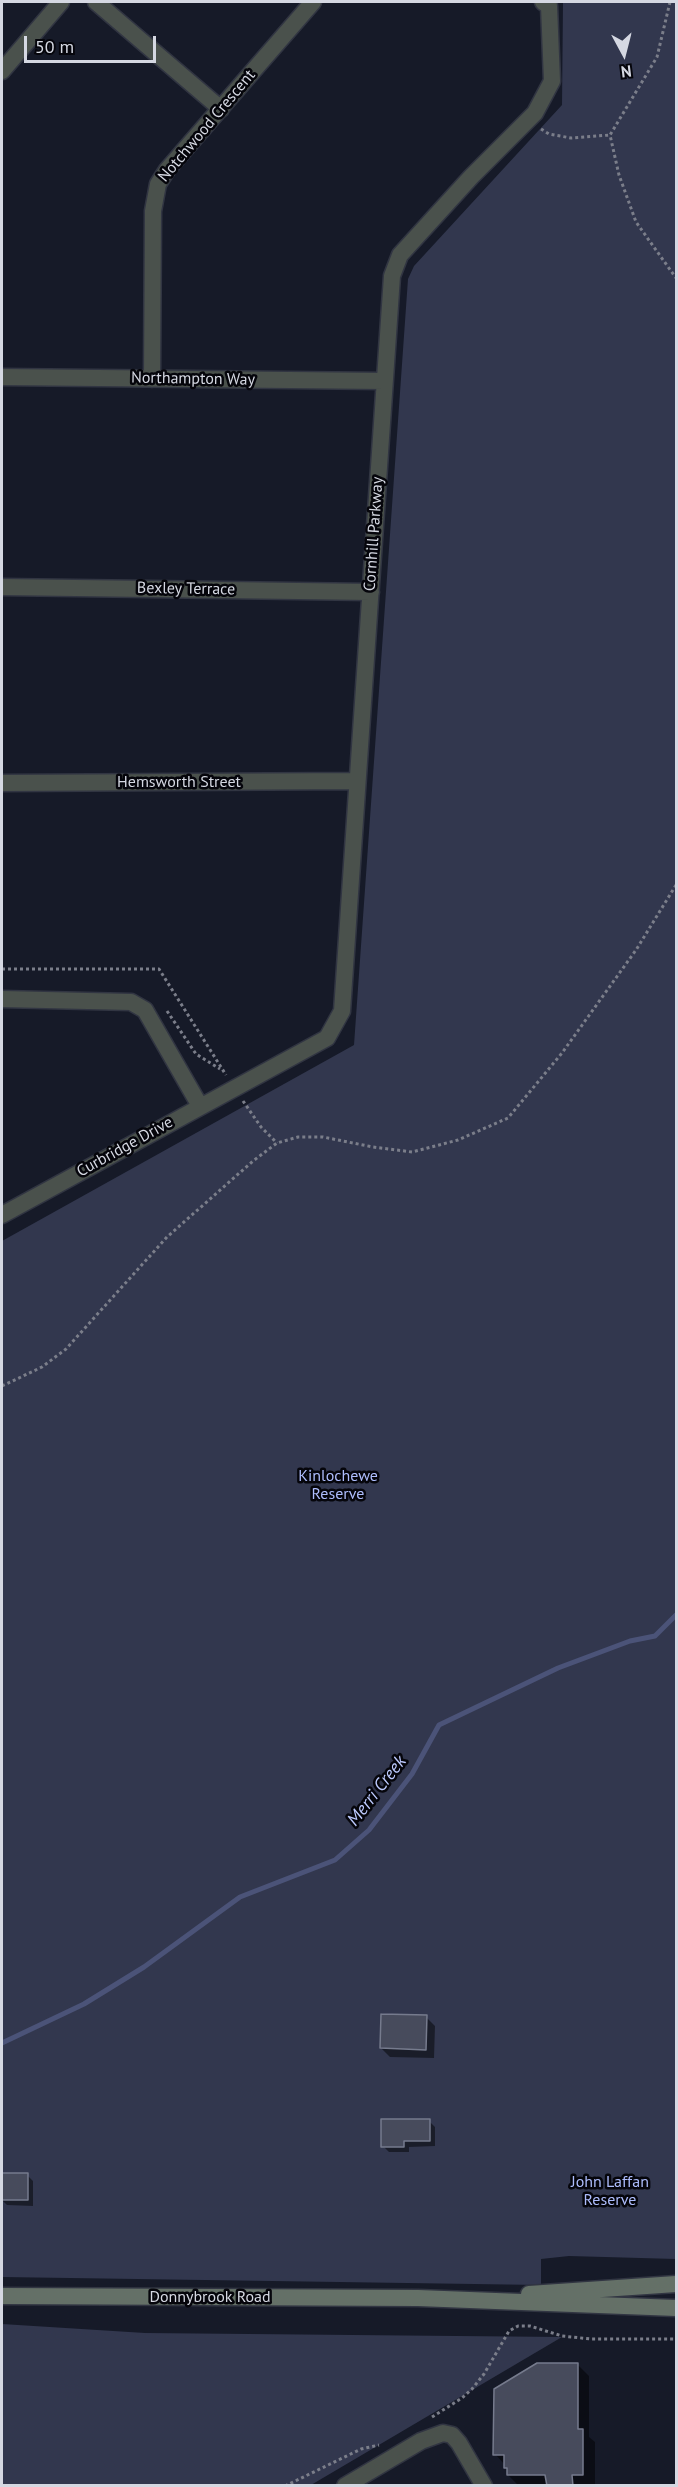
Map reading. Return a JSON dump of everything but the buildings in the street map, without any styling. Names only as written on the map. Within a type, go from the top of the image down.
[{"type":"main road","name":"Donnybrook Road","points":[[418,2298],[676,2284]]},
{"type":"main road","name":"Donnybrook Road","points":[[2,2296],[418,2298],[676,2308]]},
{"type":"street","points":[[2,71],[61,2]]},
{"type":"street","points":[[96,2],[221,109]]},
{"type":"street","name":"Notchwood Crescent","points":[[152,379],[154,197],[158,184],[167,170],[313,2]]},
{"type":"street","name":"Cornhill Parkway","points":[[242,1084],[327,1038],[342,1011],[390,289],[394,265],[400,255],[471,177],[535,113],[552,81],[549,6],[543,2]]},
{"type":"street","name":"Northampton Way","points":[[2,377],[384,381]]},
{"type":"street","name":"Bexley Terrace","points":[[2,587],[370,592]]},
{"type":"street","name":"Hemsworth Street","points":[[2,783],[357,781]]},
{"type":"street","points":[[2,999],[131,1002],[145,1010],[200,1106]]},
{"type":"street","name":"Curbridge Drive","points":[[2,1215],[242,1084]]},
{"type":"street","points":[[345,2486],[429,2428],[452,2435],[484,2486]]},
{"type":"path","points":[[670,2],[657,57],[610,135],[619,175],[636,222],[676,278]]},
{"type":"path","points":[[528,120],[549,134],[571,138],[610,135]]},
{"type":"path","points":[[2,1386],[42,1368],[66,1349],[167,1237],[253,1161],[277,1143],[298,1137],[323,1137],[412,1152],[458,1140],[508,1118],[562,1053],[636,950],[676,885]]},
{"type":"path","points":[[242,1084],[248,1110],[277,1143]]},
{"type":"path","points":[[429,2428],[472,2389],[512,2328],[524,2325],[561,2336],[591,2339],[676,2339]]},
{"type":"path","points":[[285,2486],[361,2449],[380,2445]]},
{"type":"green space","name":"Kinlochewe Reserve","points":[[563,2],[676,2],[676,2259],[569,2256],[541,2259],[541,2285],[2,2277],[2,1241],[354,1045],[408,279],[414,266],[562,105]]},
{"type":"green space","points":[[2,2324],[145,2333],[562,2337],[311,2485],[2,2486]]},
{"type":"waterway","name":"Merri Creek","points":[[2,2043],[84,2004],[144,1967],[240,1897],[335,1860],[369,1830],[412,1774],[439,1725],[558,1668],[630,1641],[655,1636],[676,1615]]},
{"type":"park label","name":"John Laffan Reserve","points":[[610,2191]]}]
